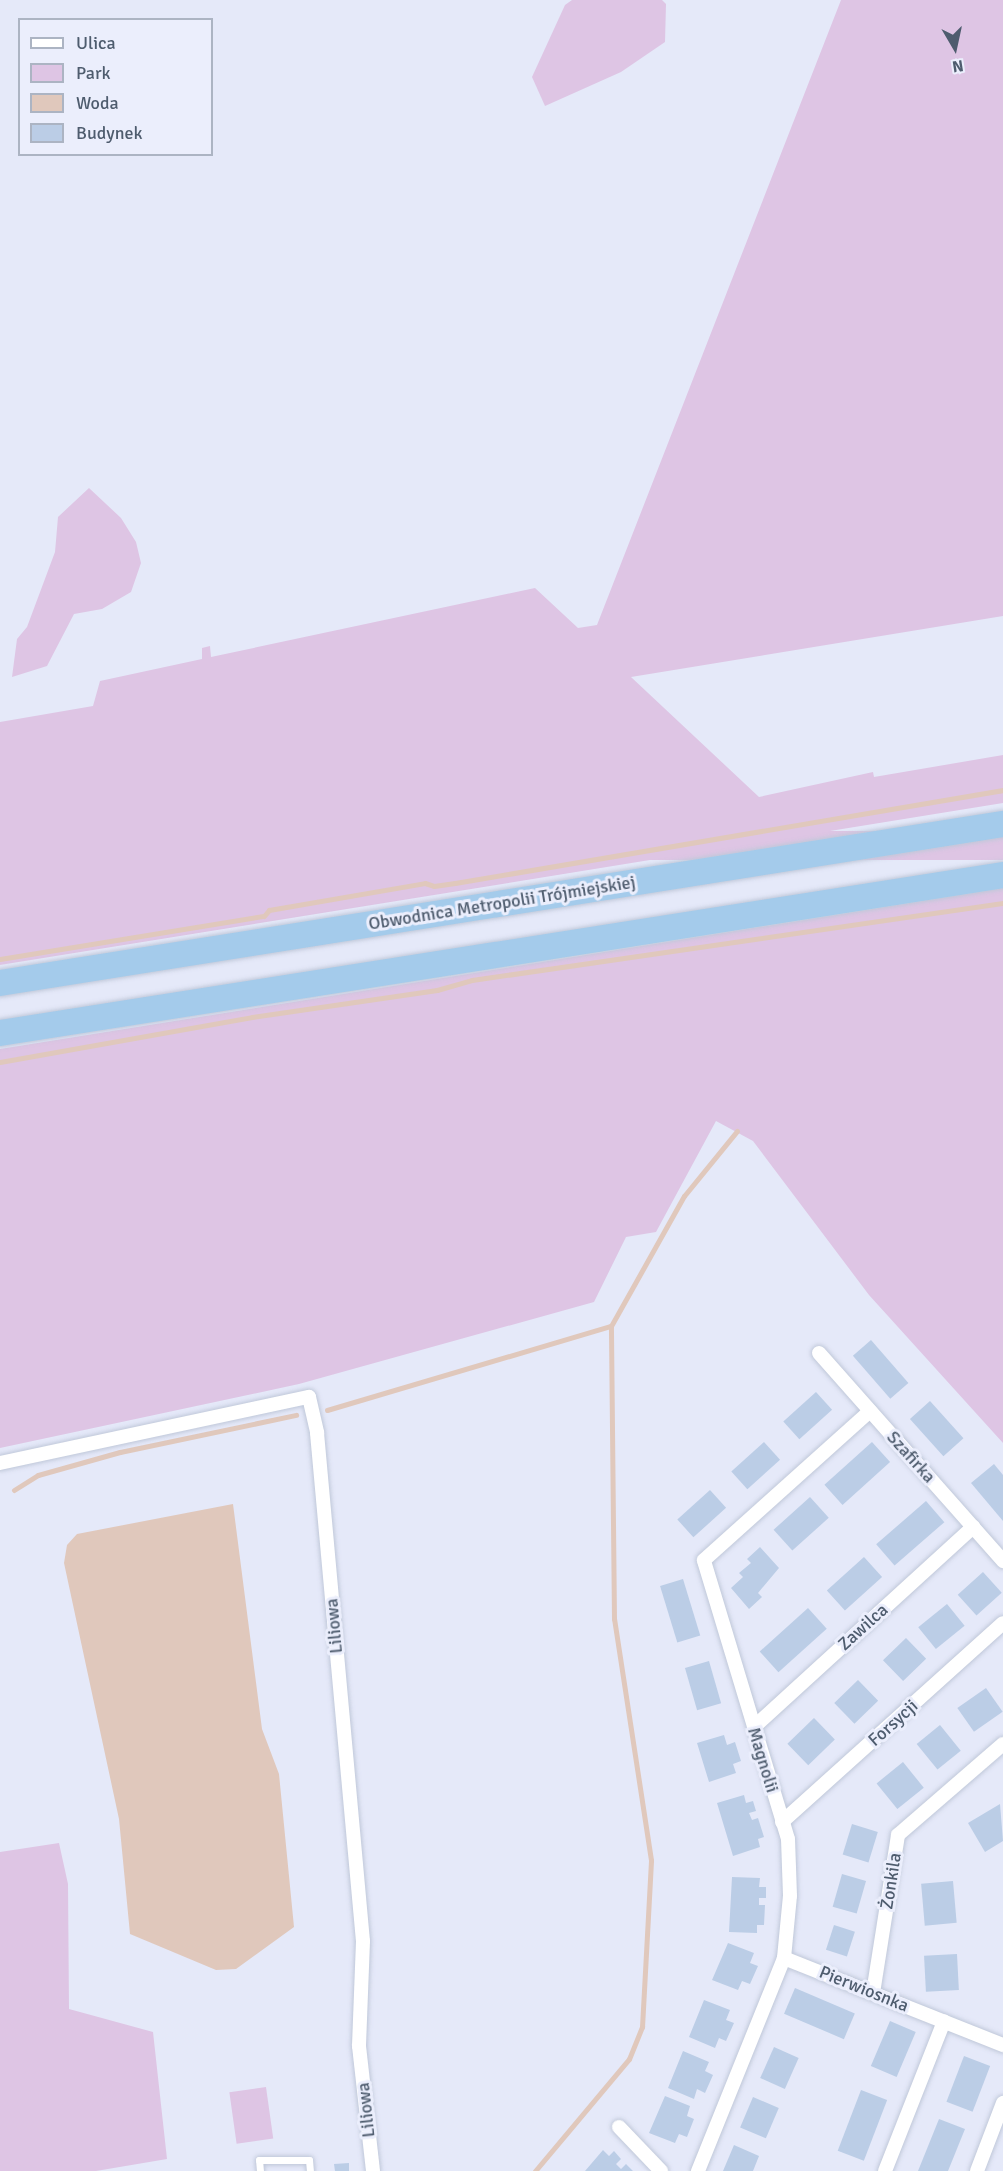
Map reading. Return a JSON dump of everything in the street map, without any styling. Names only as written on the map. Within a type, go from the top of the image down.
[{"type":"highway","name":"Obwodnica Metropolii Trójmiejskiej","points":[[0,983],[1003,824]]},
{"type":"highway","points":[[0,1033],[1003,875]]},
{"type":"street","name":"Szafirka","points":[[819,1353],[1003,1560]]},
{"type":"street","name":"Liliowa","points":[[0,1463],[309,1396],[317,1433],[363,1941],[359,2046],[373,2171]]},
{"type":"street","name":"Magnolii","points":[[698,2171],[784,1958],[790,1861],[782,1822],[704,1560],[870,1411]]},
{"type":"street","name":"Zawilca","points":[[754,1727],[973,1527]]},
{"type":"street","name":"Forsycji","points":[[782,1822],[1003,1623]]},
{"type":"street","name":"Żonkila","points":[[873,1993],[898,1835],[1003,1744]]},
{"type":"street","name":"Pierwiosnka","points":[[784,1958],[1003,2045]]},
{"type":"street","points":[[885,2171],[944,2021]]},
{"type":"street","points":[[976,2171],[1003,2103]]},
{"type":"street","points":[[619,2127],[661,2171]]},
{"type":"lane","points":[[260,2171],[259,2160],[309,2160],[310,2171]]},
{"type":"green space","points":[[572,0],[662,0],[666,4],[665,42],[621,72],[545,106],[532,77],[565,5]]},
{"type":"green space","points":[[841,0],[1003,0],[1003,616],[631,677],[759,797],[873,772],[874,777],[1003,755],[1003,803],[0,965],[0,722],[93,706],[100,681],[202,659],[202,648],[210,646],[211,657],[535,588],[578,628],[597,625]]},
{"type":"green space","points":[[89,488],[121,518],[136,542],[141,563],[131,592],[102,609],[74,614],[47,666],[12,677],[17,639],[27,627],[55,552],[58,517]]},
{"type":"green space","points":[[0,831],[1003,831],[1003,860],[0,860]]},
{"type":"green space","points":[[1003,888],[1003,1443],[869,1295],[753,1141],[716,1121],[656,1232],[626,1237],[594,1302],[299,1384],[0,1448],[0,1049]]},
{"type":"green space","points":[[59,1843],[68,1884],[69,2009],[153,2032],[167,2159],[96,2171],[0,2171],[0,1852]]},
{"type":"green space","points":[[266,2087],[273,2138],[237,2144],[229,2092]]},
{"type":"water","points":[[233,1504],[262,1729],[279,1774],[294,1927],[236,1969],[216,1970],[130,1934],[119,1819],[64,1563],[67,1545],[77,1534]]},
{"type":"building","points":[[871,1340],[908,1383],[890,1399],[853,1356]]},
{"type":"building","points":[[816,1392],[832,1410],[799,1439],[783,1421]]},
{"type":"building","points":[[930,1401],[963,1438],[943,1456],[910,1419]]},
{"type":"building","points":[[764,1442],[780,1460],[747,1489],[731,1471]]},
{"type":"building","points":[[872,1442],[890,1462],[843,1505],[824,1485]]},
{"type":"building","points":[[994,1464],[1003,1475],[1003,1521],[971,1483]]},
{"type":"building","points":[[710,1490],[726,1508],[693,1537],[677,1519]]},
{"type":"building","points":[[810,1497],[829,1518],[792,1551],[774,1530]]},
{"type":"building","points":[[926,1501],[944,1522],[895,1565],[876,1544]]},
{"type":"building","points":[[760,1547],[779,1568],[758,1593],[762,1597],[749,1609],[731,1588],[743,1577],[739,1573],[751,1563],[747,1559]]},
{"type":"building","points":[[864,1557],[882,1577],[845,1611],[827,1590]]},
{"type":"building","points":[[983,1572],[1002,1593],[976,1616],[958,1595]]},
{"type":"building","points":[[683,1579],[700,1635],[677,1642],[660,1586]]},
{"type":"building","points":[[947,1604],[965,1626],[936,1649],[918,1627]]},
{"type":"building","points":[[808,1608],[827,1629],[778,1672],[760,1651]]},
{"type":"building","points":[[906,1638],[926,1659],[903,1681],[883,1660]]},
{"type":"building","points":[[709,1661],[721,1703],[697,1710],[685,1668]]},
{"type":"building","points":[[858,1680],[878,1701],[854,1724],[834,1703]]},
{"type":"building","points":[[986,1688],[1003,1712],[974,1732],[957,1708]]},
{"type":"building","points":[[814,1718],[835,1740],[808,1765],[787,1744]]},
{"type":"building","points":[[940,1725],[961,1751],[937,1770],[917,1744]]},
{"type":"building","points":[[724,1735],[727,1745],[735,1742],[741,1761],[733,1764],[736,1773],[709,1782],[697,1743]]},
{"type":"building","points":[[903,1762],[924,1788],[897,1809],[877,1783]]},
{"type":"building","points":[[744,1795],[746,1803],[753,1801],[756,1811],[749,1813],[752,1820],[758,1818],[764,1837],[758,1839],[760,1847],[733,1856],[717,1803]]},
{"type":"building","points":[[1000,1804],[1003,1841],[985,1852],[968,1823]]},
{"type":"building","points":[[852,1824],[878,1832],[868,1862],[843,1855]]},
{"type":"building","points":[[842,1874],[866,1881],[857,1914],[833,1907]]},
{"type":"building","points":[[732,1877],[760,1878],[759,1887],[766,1887],[766,1898],[759,1898],[759,1905],[765,1905],[764,1925],[757,1925],[757,1933],[729,1932]]},
{"type":"building","points":[[953,1881],[957,1923],[925,1926],[921,1884]]},
{"type":"building","points":[[834,1925],[855,1932],[847,1957],[826,1950]]},
{"type":"building","points":[[728,1943],[754,1953],[750,1963],[758,1966],[750,1984],[742,1981],[738,1990],[712,1980]]},
{"type":"building","points":[[957,1954],[959,1990],[926,1992],[924,1956]]},
{"type":"building","points":[[795,1988],[855,2013],[844,2039],[784,2014]]},
{"type":"building","points":[[704,2000],[730,2010],[726,2020],[734,2023],[726,2041],[719,2038],[715,2048],[689,2037]]},
{"type":"building","points":[[890,2021],[916,2032],[897,2077],[871,2066]]},
{"type":"building","points":[[774,2047],[799,2058],[785,2089],[760,2078]]},
{"type":"building","points":[[683,2051],[709,2062],[705,2071],[713,2075],[705,2093],[697,2089],[694,2099],[668,2088]]},
{"type":"building","points":[[964,2056],[990,2066],[973,2112],[946,2102]]},
{"type":"building","points":[[861,2090],[887,2100],[864,2161],[838,2151]]},
{"type":"building","points":[[665,2096],[690,2106],[687,2116],[694,2119],[687,2137],[679,2134],[675,2143],[649,2133]]},
{"type":"building","points":[[753,2097],[779,2108],[766,2138],[740,2127]]},
{"type":"building","points":[[939,2119],[965,2129],[948,2171],[918,2171]]},
{"type":"building","points":[[734,2145],[759,2156],[753,2171],[723,2171]]},
{"type":"building","points":[[603,2150],[609,2156],[614,2151],[621,2159],[616,2164],[621,2169],[626,2164],[633,2171],[585,2171]]},
{"type":"building","points":[[349,2163],[349,2171],[335,2171],[334,2164]]},
{"type":"waterway","points":[[0,959],[264,916],[269,910],[425,883],[434,886],[455,883],[1003,790]]},
{"type":"waterway","points":[[0,1062],[252,1017],[437,990],[472,980],[1003,903]]},
{"type":"waterway","points":[[327,1410],[611,1326],[684,1196],[737,1131]]},
{"type":"waterway","points":[[535,2171],[629,2059],[642,2027],[651,1860],[614,1619],[611,1326]]},
{"type":"waterway","points":[[14,1490],[38,1475],[120,1452],[296,1415]]}]
